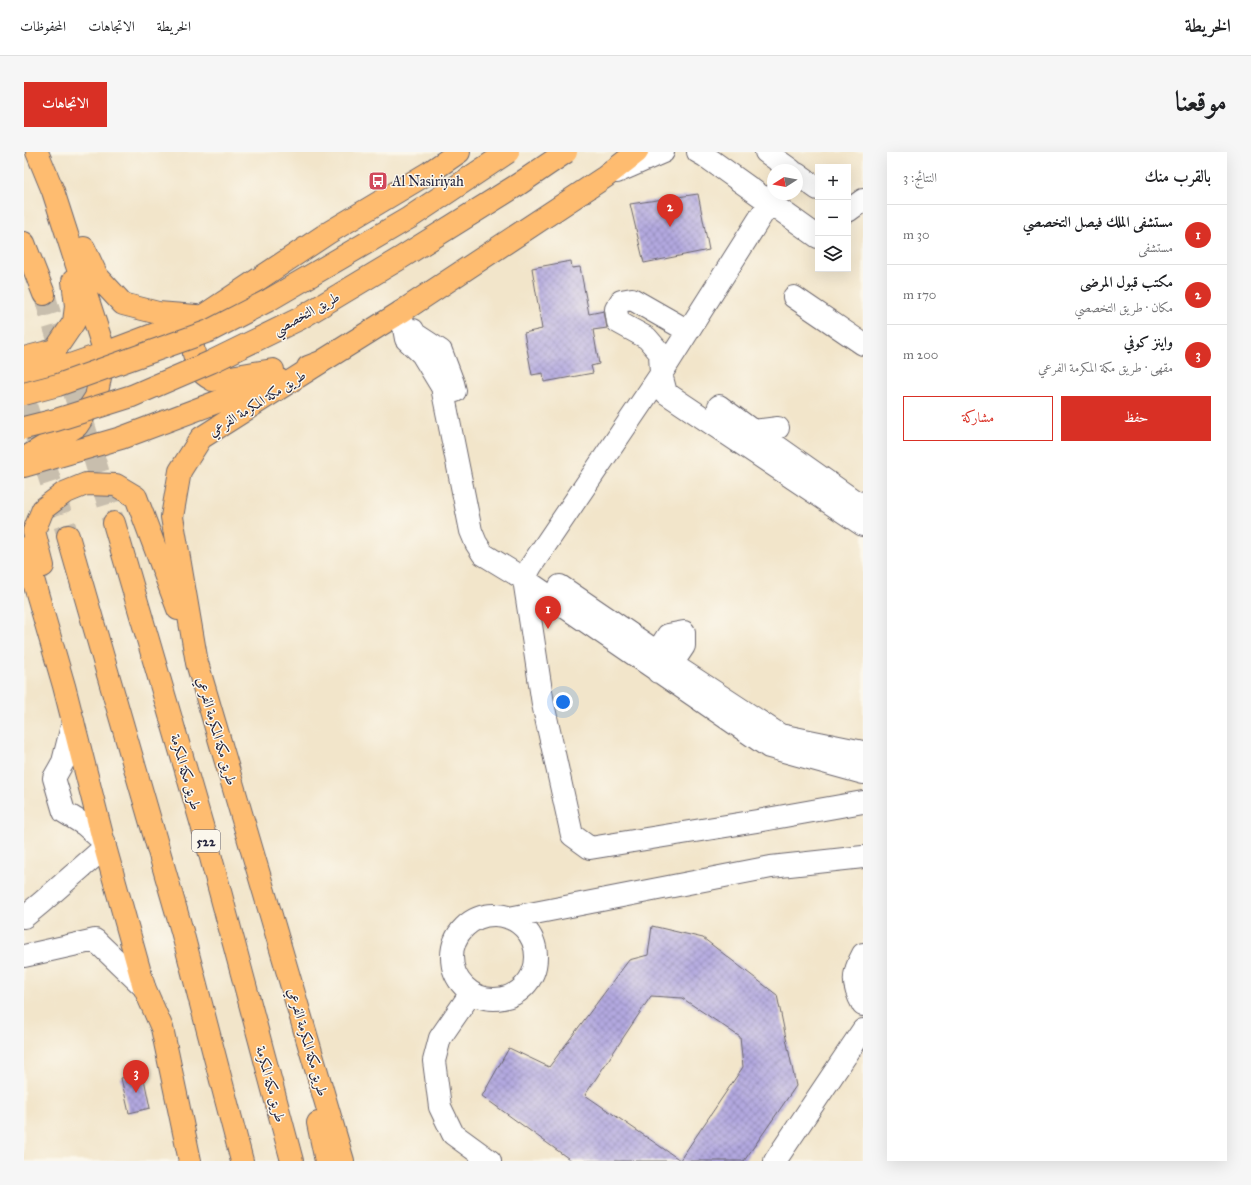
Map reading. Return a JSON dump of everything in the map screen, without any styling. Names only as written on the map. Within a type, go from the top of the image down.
[{"type":"main road","points":[[24,459],[77,426],[96,397],[105,353],[53,191],[37,152]]},
{"type":"main road","points":[[24,378],[47,373],[105,353],[203,316],[328,233],[430,172],[459,152]]},
{"type":"main road","points":[[24,394],[58,385],[209,332],[269,300],[409,218],[508,152]]},
{"type":"main road","name":"طريق التخصصي","points":[[24,428],[56,420],[132,396],[211,362],[299,319],[519,184],[566,152]]},
{"type":"main road","points":[[24,466],[121,438],[321,362],[401,312],[605,177],[637,152]]},
{"type":"main road","points":[[53,191],[78,235],[97,276],[123,304],[158,312],[203,316]]},
{"type":"main road","points":[[24,358],[55,350],[74,322],[76,306],[73,281],[53,191]]},
{"type":"main road","points":[[24,243],[44,294]]},
{"type":"main road","points":[[203,316],[198,322],[193,341],[194,359],[204,375],[213,380],[321,362]]},
{"type":"main road","name":"طريق مكة المكرمة الفرعي","points":[[321,362],[202,438],[180,471],[172,517],[197,663],[343,1161]]},
{"type":"main road","points":[[64,686],[62,634],[34,531],[43,509],[64,493],[86,484],[116,485],[136,497],[197,663]]},
{"type":"main road","name":"طريق مكة المكرمة","points":[[114,523],[206,839],[292,1161]]},
{"type":"main road","points":[[68,536],[182,931],[242,1161]]},
{"type":"main road","points":[[24,548],[64,686],[105,845],[144,987],[162,1028],[199,1161]]},
{"type":"main road","points":[[24,595],[42,644],[64,686]]},
{"type":"main road","points":[[282,954],[326,1161]]},
{"type":"main road","points":[[162,1028],[190,1161]]},
{"type":"lane","points":[[605,177],[663,152]]},
{"type":"lane","points":[[698,152],[767,195]]},
{"type":"lane","points":[[766,152],[783,164]]},
{"type":"lane","points":[[803,178],[815,187]]},
{"type":"lane","points":[[771,200],[661,374],[527,573],[543,704],[572,835],[590,848],[863,802]]},
{"type":"lane","points":[[774,200],[817,236]]},
{"type":"lane","points":[[851,208],[863,200]]},
{"type":"lane","points":[[851,210],[863,208]]},
{"type":"lane","points":[[851,212],[863,220]]},
{"type":"lane","points":[[794,297],[863,344]]},
{"type":"lane","points":[[688,331],[632,299],[621,301],[616,309],[618,322],[647,338],[660,353],[661,374],[666,393],[863,525]]},
{"type":"lane","points":[[401,312],[406,339],[422,354],[442,387],[471,531],[483,554],[527,573],[662,663],[780,735],[863,752]]},
{"type":"lane","points":[[719,406],[753,431],[778,428]]},
{"type":"lane","points":[[739,442],[764,443],[778,447],[856,502],[863,503]]},
{"type":"lane","points":[[662,663],[769,747],[863,773]]},
{"type":"lane","points":[[24,917],[42,903],[105,845],[85,825],[64,812],[54,778],[63,762],[73,722]]},
{"type":"lane","points":[[509,918],[771,867],[863,857]]},
{"type":"lane","points":[[496,915],[509,918],[520,924],[530,934],[535,946],[537,961],[533,975],[525,987],[513,996],[499,1000],[484,999],[471,993],[460,982],[454,969],[452,956],[455,943],[461,931],[470,922],[483,917],[496,915]]},
{"type":"lane","points":[[24,956],[95,940],[144,987]]},
{"type":"lane","points":[[863,954],[857,965],[854,978],[856,992],[863,1005]]},
{"type":"lane","points":[[471,993],[440,1038],[434,1061],[440,1107],[453,1134],[490,1161]]},
{"type":"lane","points":[[775,1161],[863,1030]]},
{"type":"building","points":[[698,194],[709,250],[644,263],[630,204]]},
{"type":"building","points":[[571,261],[572,268],[580,267],[589,314],[604,311],[607,328],[593,330],[599,364],[591,366],[593,373],[544,382],[543,373],[532,375],[524,333],[542,329],[532,268]]},
{"type":"building","points":[[652,926],[703,938],[777,995],[796,1086],[744,1161],[572,1161],[482,1096],[509,1048],[549,1067],[629,960],[648,955]],"holes":[[[651,996],[682,998],[740,1037],[743,1067],[680,1160],[585,1095]]]},
{"type":"building","points":[[143,1074],[150,1108],[129,1113],[121,1078]]},
{"type":"tunnel","points":[[44,294],[114,523]]},
{"type":"tunnel","points":[[24,399],[68,536]]},
{"type":"place","name":"Al Nasiriyah","points":[[378,181]]},
{"type":"place","name":"مكتب قبول المرضى","points":[[670,227]]},
{"type":"place","name":"مستشفى الملك فيصل التخصصي","points":[[548,629]]},
{"type":"place","name":"واينز كوفي","points":[[136,1093]]}]
